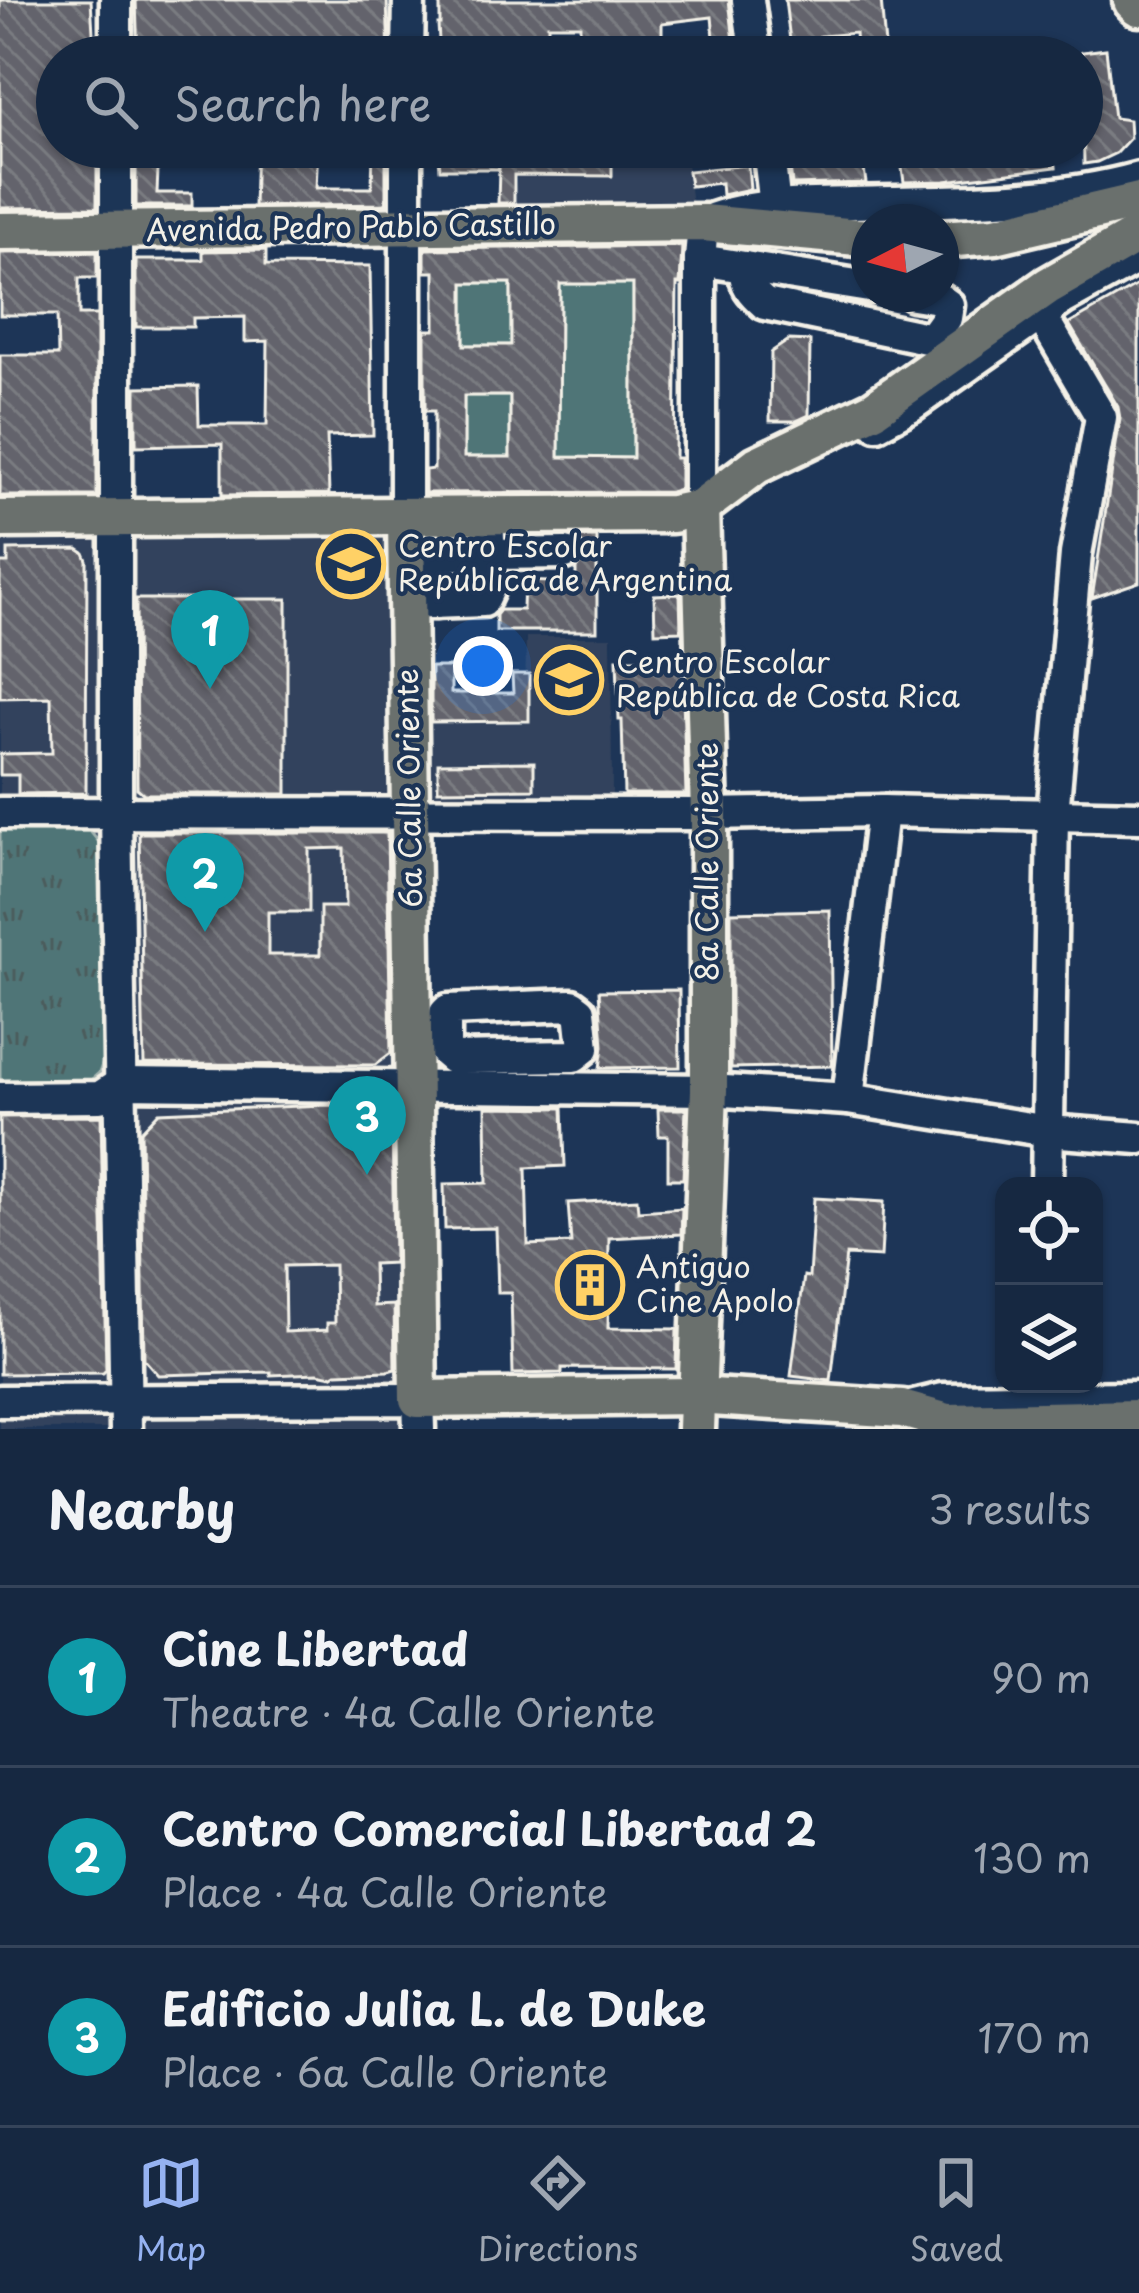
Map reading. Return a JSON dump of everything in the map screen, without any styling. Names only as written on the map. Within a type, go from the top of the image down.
[{"type":"main road","name":"Avenida Pedro Pablo Castillo","points":[[959,238],[1083,216],[1138,184]]},
{"type":"main road","name":"Avenida Pedro Pablo Castillo","points":[[0,231],[405,226],[701,242],[851,238]]},
{"type":"main road","points":[[0,519],[672,514],[709,501],[757,465],[874,409],[1048,286],[1139,234]]},
{"type":"main road","name":"8a Calle Oriente","points":[[696,1413],[709,1090],[709,501]]},
{"type":"main road","name":"6a Calle Oriente","points":[[406,518],[421,604],[411,813],[429,1032],[414,1088],[418,1414]]},
{"type":"main road","points":[[418,1414],[902,1409],[947,1422],[1049,1408],[1139,1418]]},
{"type":"street","points":[[116,0],[116,36]]},
{"type":"street","points":[[408,36],[409,0]]},
{"type":"street","points":[[748,0],[753,36]]},
{"type":"street","points":[[116,168],[116,812],[126,1416]]},
{"type":"street","name":"6a Calle Oriente","points":[[406,168],[406,518]]},
{"type":"street","points":[[770,168],[775,206]]},
{"type":"street","name":"Avenida Pedro Pablo Castillo","points":[[701,242],[720,215],[775,206],[1031,196],[1138,184]]},
{"type":"street","points":[[701,242],[744,267],[851,284]]},
{"type":"street","name":"8a Calle Oriente","points":[[701,242],[709,501]]},
{"type":"street","points":[[709,501],[912,405],[1041,315],[1139,257]]},
{"type":"street","points":[[744,267],[745,282],[765,304],[931,340],[947,312]]},
{"type":"street","points":[[1041,315],[1101,417],[1076,554],[1053,814],[1047,1177]]},
{"type":"street","points":[[488,516],[482,554],[491,584],[484,601],[421,604],[432,564],[441,556],[482,554],[565,553]]},
{"type":"street","points":[[848,1099],[882,811]]},
{"type":"street","points":[[0,812],[882,811],[1139,818]]},
{"type":"street","points":[[0,1098],[100,1097],[121,1083],[414,1088],[498,1073],[580,1054],[584,1048],[580,1011],[572,1005],[453,1009],[429,1032],[452,1058],[498,1073],[848,1099],[1048,1130],[1139,1138]]},
{"type":"street","points":[[1049,1408],[1139,1396]]},
{"type":"street","points":[[0,1401],[126,1416],[418,1414]]},
{"type":"shaded area","points":[[518,168],[688,168],[692,205],[514,210]]},
{"type":"shaded area","points":[[406,518],[412,1429],[0,1429],[0,520]]},
{"type":"shaded area","name":"Centro Escolar República de Costa Rica","points":[[526,637],[611,637],[612,795],[423,796],[423,723],[525,723]]},
{"type":"green space","points":[[464,283],[511,283],[511,345],[464,345]]},
{"type":"green space","points":[[560,284],[633,284],[633,458],[559,457]]},
{"type":"green space","points":[[464,396],[510,396],[510,457],[464,457]]},
{"type":"green space","points":[[0,821],[84,824],[103,847],[106,1053],[99,1073],[84,1086],[0,1091]]},
{"type":"building","points":[[0,0],[91,0],[93,36],[36,36],[36,168],[97,168],[97,207],[0,208]]},
{"type":"building","points":[[136,0],[387,0],[388,36],[137,36]]},
{"type":"building","points":[[440,0],[729,0],[733,36],[714,36],[712,17],[662,23],[662,36],[580,36],[580,25],[548,25],[548,36],[439,36]]},
{"type":"building","points":[[785,0],[881,0],[884,36],[789,36]]},
{"type":"building","points":[[1103,49],[1114,118],[1129,120],[1130,138],[1103,159]]},
{"type":"building","points":[[136,168],[158,168],[157,193],[192,193],[192,206],[136,206]]},
{"type":"building","points":[[255,168],[317,168],[316,188],[372,188],[372,168],[386,168],[386,204],[254,206]]},
{"type":"building","points":[[612,168],[612,176],[514,175],[514,203],[498,203],[499,169],[440,169]]},
{"type":"building","points":[[748,168],[750,189],[722,195],[721,183],[690,186],[688,171]]},
{"type":"building","points":[[790,168],[864,168],[866,183],[792,185]]},
{"type":"building","points":[[902,168],[1048,168],[945,181],[904,182]]},
{"type":"building","points":[[682,246],[677,284],[675,458],[680,458],[680,489],[425,493],[425,470],[434,469],[434,411],[425,411],[425,330],[435,330],[435,272],[425,272],[425,249]],"holes":[[[464,283],[511,283],[511,345],[464,345]],[[560,284],[633,284],[633,458],[559,457]],[[464,396],[510,396],[510,457],[464,457]]]},
{"type":"building","points":[[266,250],[266,265],[370,266],[373,435],[327,436],[329,494],[222,495],[222,444],[136,446],[136,387],[198,386],[199,425],[267,425],[268,341],[245,342],[245,317],[193,318],[193,327],[136,327],[136,260],[203,260],[203,251]]},
{"type":"building","points":[[97,252],[97,278],[79,278],[79,315],[97,315],[97,496],[0,496],[0,355],[58,355],[57,315],[0,315],[0,253]]},
{"type":"building","points":[[1139,284],[1139,582],[1092,598],[1120,419],[1118,407],[1069,324]]},
{"type":"building","points":[[789,340],[810,341],[809,415],[796,421],[770,421],[771,352]]},
{"type":"building","points":[[576,537],[597,537],[597,631],[496,631],[500,610],[523,610],[524,581],[576,583],[576,569],[584,554]]},
{"type":"building","points":[[78,549],[87,560],[86,793],[18,794],[18,775],[0,775],[0,754],[52,753],[51,697],[0,698],[0,563],[8,563],[8,550]]},
{"type":"building","points":[[680,594],[681,631],[655,632],[654,595]]},
{"type":"building","points":[[136,599],[287,599],[287,794],[144,794],[137,788]]},
{"type":"building","points":[[617,659],[644,659],[644,665],[682,664],[686,794],[624,794]]},
{"type":"building","points":[[431,667],[451,667],[451,693],[513,693],[512,674],[529,674],[529,721],[431,722]]},
{"type":"building","points":[[534,762],[534,789],[438,790],[438,763]]},
{"type":"building","points":[[139,833],[387,833],[391,1053],[375,1065],[144,1064]],"holes":[[[344,848],[345,907],[320,907],[320,955],[268,955],[268,912],[309,912],[309,849]]]},
{"type":"building","points":[[830,910],[832,1066],[731,1068],[731,912]]},
{"type":"building","points":[[679,990],[680,1067],[600,1068],[599,991]]},
{"type":"building","points":[[387,1106],[392,1112],[394,1263],[373,1264],[374,1306],[394,1305],[395,1369],[332,1376],[271,1372],[158,1375],[144,1359],[141,1131],[159,1112]],"holes":[[[334,1265],[335,1323],[327,1323],[327,1330],[285,1332],[284,1266]]]},
{"type":"building","points":[[486,1107],[563,1108],[565,1166],[526,1168],[528,1245],[571,1243],[568,1203],[637,1199],[638,1211],[682,1208],[681,1234],[609,1238],[608,1328],[677,1329],[676,1369],[562,1368],[562,1373],[513,1374],[511,1293],[498,1293],[496,1228],[445,1229],[444,1184],[487,1183]]},
{"type":"building","points":[[658,1109],[686,1109],[683,1179],[668,1179],[668,1136],[659,1136]]},
{"type":"building","points":[[101,1116],[106,1370],[0,1374],[0,1117]]},
{"type":"building","points":[[814,1198],[884,1202],[881,1257],[846,1255],[831,1381],[791,1376],[804,1276],[809,1277]]},
{"type":"place","name":"Centro Escolar República de Argentina","points":[[351,564]]},
{"type":"place","name":"Centro Escolar República de Costa Rica","points":[[569,680]]},
{"type":"place","name":"Cine Libertad","points":[[210,689]]},
{"type":"place","name":"Centro Comercial Libertad 2","points":[[205,932]]},
{"type":"place","name":"Edificio Julia L. de Duke","points":[[367,1175]]},
{"type":"place","name":"Antiguo Cine Apolo","points":[[590,1285]]}]
